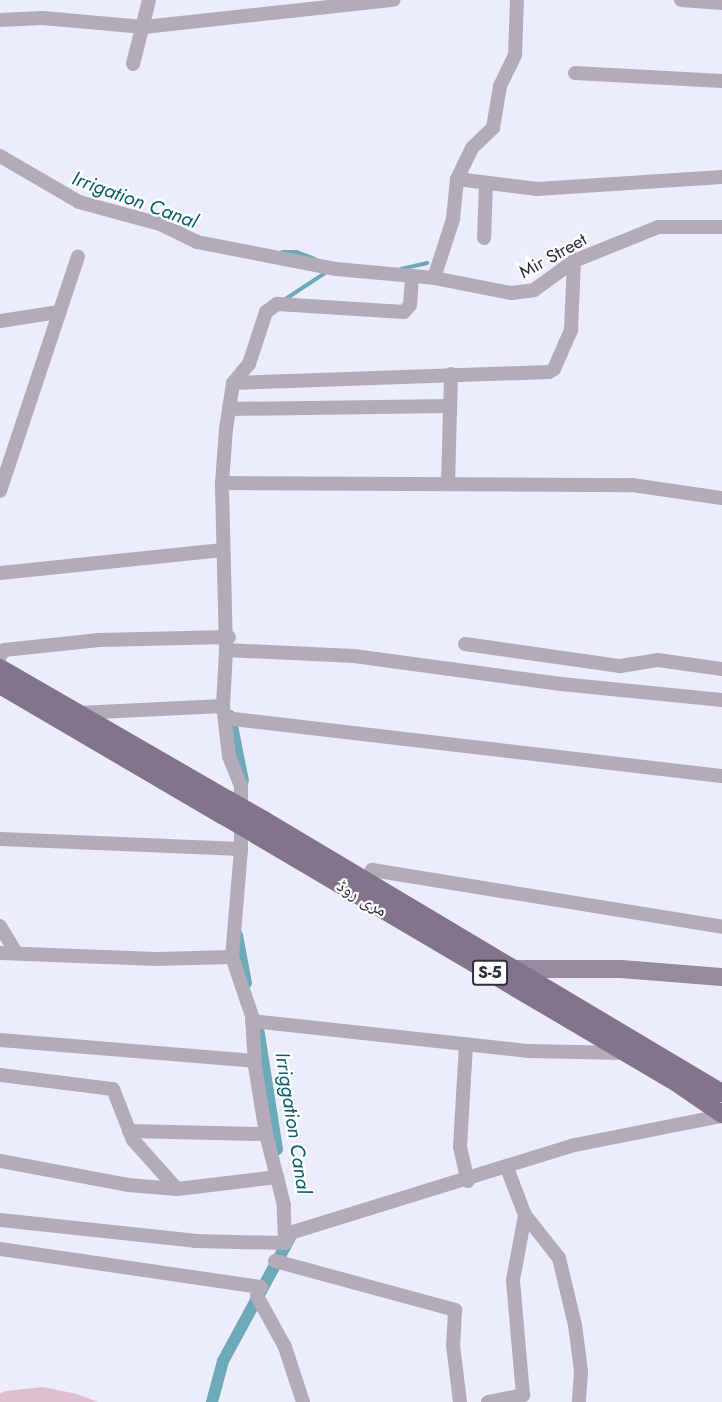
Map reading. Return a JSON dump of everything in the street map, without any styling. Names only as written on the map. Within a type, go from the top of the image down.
[{"type":"main road","name":"مری روڈ","points":[[0,668],[68,713],[260,828],[626,1053],[722,1115]]},
{"type":"main road","name":"مری روڈ","points":[[0,685],[68,713]]},
{"type":"main road","name":"مری روڈ","points":[[260,828],[366,880],[722,1093]]},
{"type":"street","points":[[133,64],[149,0]]},
{"type":"street","points":[[0,20],[43,18],[144,27],[394,0]]},
{"type":"street","points":[[434,278],[453,219],[458,179],[472,148],[494,128],[500,86],[515,55],[517,0]]},
{"type":"street","points":[[681,0],[722,3]]},
{"type":"street","points":[[575,74],[722,81]]},
{"type":"street","name":"Mir Street","points":[[0,156],[79,202],[160,224],[197,242],[336,269],[434,278],[522,293],[534,290],[574,261],[658,227],[722,227]]},
{"type":"street","points":[[458,179],[537,189],[722,177]]},
{"type":"street","points":[[483,238],[486,183]]},
{"type":"street","points":[[0,491],[78,257]]},
{"type":"street","points":[[233,383],[554,369],[571,330],[574,261]]},
{"type":"street","points":[[285,1243],[284,1205],[266,1134],[254,1061],[252,1022],[232,957],[241,849],[241,786],[230,756],[224,712],[227,642],[222,483],[229,409],[233,383],[249,364],[266,312],[278,304],[404,312],[410,305],[412,276]]},
{"type":"street","points":[[0,321],[59,312]]},
{"type":"street","points":[[448,483],[452,374]]},
{"type":"street","points":[[229,409],[450,406]]},
{"type":"street","points":[[222,483],[632,486],[722,498]]},
{"type":"street","points":[[0,573],[224,550]]},
{"type":"street","points":[[0,656],[3,650],[99,640],[227,642],[354,656],[561,684],[722,700]]},
{"type":"street","points":[[465,644],[620,666],[658,660],[722,669]]},
{"type":"street","points":[[68,713],[224,712],[722,776]]},
{"type":"street","points":[[0,839],[241,849]]},
{"type":"street","points":[[366,880],[372,870],[722,927]]},
{"type":"street","points":[[0,926],[16,953]]},
{"type":"street","points":[[0,953],[156,959],[232,957]]},
{"type":"street","points":[[515,969],[621,969],[722,977]]},
{"type":"street","points":[[252,1022],[529,1051],[626,1053]]},
{"type":"street","points":[[0,1040],[254,1061]]},
{"type":"street","points":[[466,1045],[460,1147],[468,1181]]},
{"type":"street","points":[[0,1075],[113,1089],[133,1140],[177,1189]]},
{"type":"street","points":[[285,1243],[290,1233],[468,1181],[575,1145],[722,1115]]},
{"type":"street","points":[[129,1131],[266,1134]]},
{"type":"street","points":[[0,1161],[128,1185],[177,1189],[277,1177]]},
{"type":"street","points":[[507,1168],[525,1215],[559,1258],[575,1325],[581,1371],[579,1402]]},
{"type":"street","points":[[488,1402],[523,1395],[513,1280],[525,1215]]},
{"type":"street","points":[[0,1220],[195,1241],[285,1243]]},
{"type":"street","points":[[0,1249],[259,1291],[285,1347],[303,1402]]},
{"type":"street","points":[[275,1261],[455,1310],[453,1345],[460,1402]]},
{"type":"shaded area","points":[[43,1387],[77,1394],[98,1402],[0,1402],[0,1393]]},
{"type":"waterway","name":"Irrigation Canal","points":[[282,252],[296,252],[315,259]]},
{"type":"waterway","name":"Irrigation Canal","points":[[401,269],[427,263]]},
{"type":"waterway","name":"Irrigation Canal","points":[[284,300],[328,271]]},
{"type":"waterway","name":"Irriggation Canal","points":[[230,716],[243,781]]},
{"type":"waterway","name":"Irriggation Canal","points":[[237,935],[246,983]]},
{"type":"waterway","name":"Irriggation Canal","points":[[258,1028],[277,1150]]},
{"type":"waterway","name":"Irriggation Canal","points":[[212,1402],[223,1361],[291,1236]]}]
